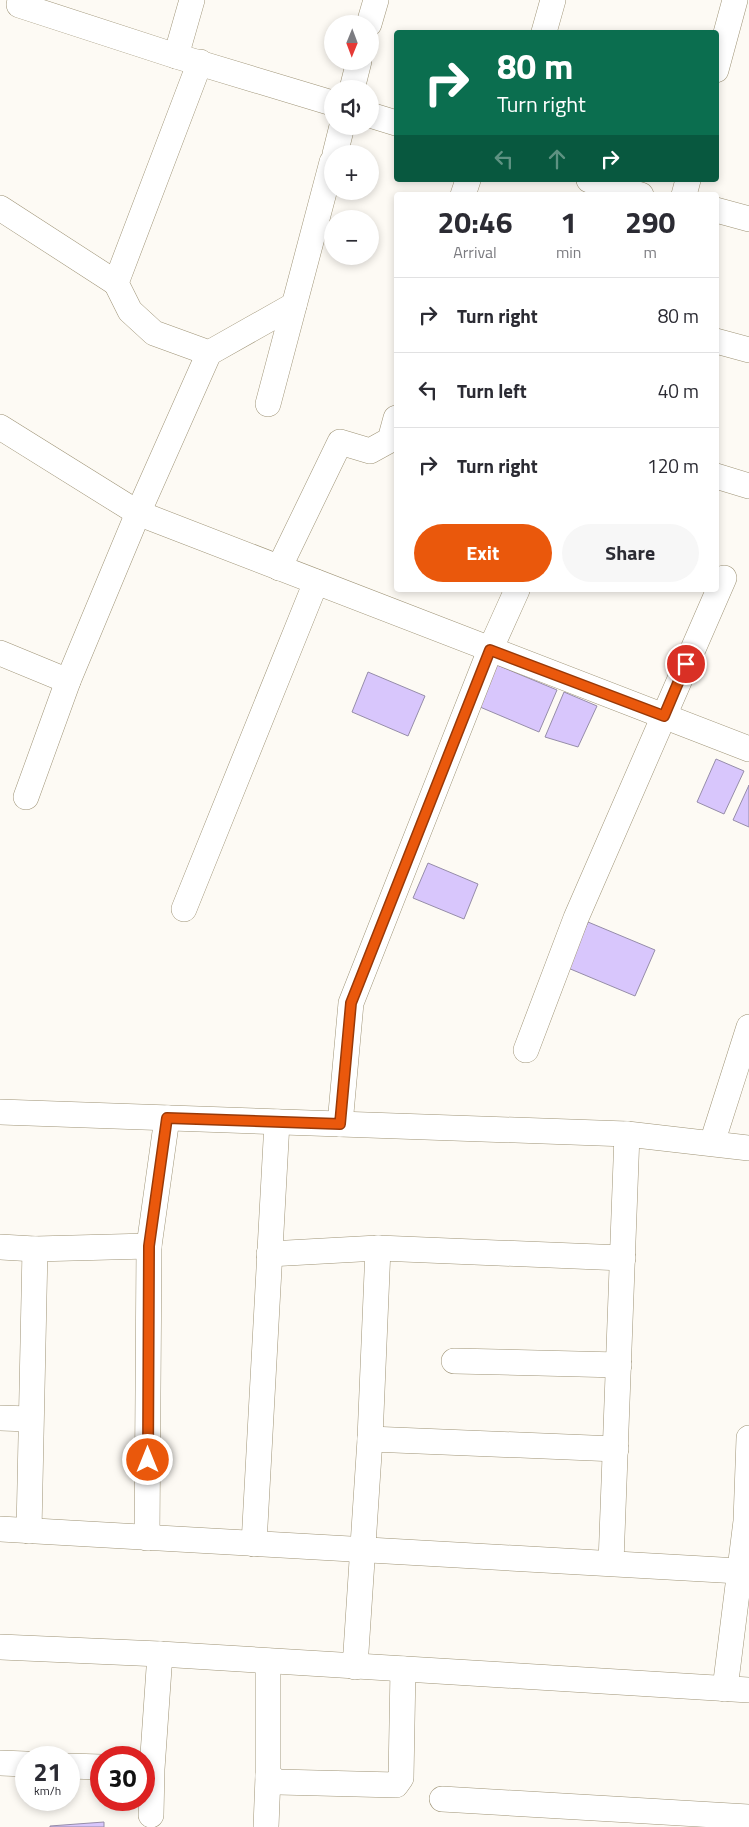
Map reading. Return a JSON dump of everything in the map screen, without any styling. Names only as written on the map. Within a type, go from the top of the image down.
[{"type":"street","points":[[20,0],[19,5],[176,56],[324,101]]},
{"type":"street","points":[[176,56],[192,0]]},
{"type":"street","points":[[372,15],[376,0]]},
{"type":"street","points":[[545,30],[554,0]]},
{"type":"street","points":[[719,59],[735,0]]},
{"type":"street","points":[[116,283],[200,62]]},
{"type":"street","points":[[379,118],[394,122]]},
{"type":"street","points":[[596,182],[631,192]]},
{"type":"street","points":[[268,404],[324,192]]},
{"type":"street","points":[[0,208],[116,283],[130,311],[154,333],[209,353]]},
{"type":"street","points":[[719,211],[749,219]]},
{"type":"street","points":[[26,797],[68,681],[138,513],[209,353],[294,305]]},
{"type":"street","points":[[719,342],[749,350]]},
{"type":"street","points":[[279,568],[340,442],[370,452],[390,440],[394,425]]},
{"type":"street","points":[[0,427],[138,513],[749,749]]},
{"type":"street","points":[[719,477],[749,486]]},
{"type":"street","points":[[719,590],[724,578]]},
{"type":"street","points":[[184,909],[316,582]]},
{"type":"street","points":[[340,1124],[351,1003],[490,650],[516,592]]},
{"type":"street","points":[[526,1050],[576,918],[718,592]]},
{"type":"street","points":[[0,653],[68,681]]},
{"type":"street","points":[[712,1143],[749,1027]]},
{"type":"street","points":[[0,1112],[627,1134],[749,1148]]},
{"type":"street","points":[[147,1538],[149,1246],[167,1118]]},
{"type":"street","points":[[254,1544],[277,1122]]},
{"type":"street","points":[[611,1563],[627,1134]]},
{"type":"street","points":[[0,1246],[35,1248],[149,1246]]},
{"type":"street","points":[[29,1531],[35,1248]]},
{"type":"street","points":[[269,1254],[378,1248],[623,1258]]},
{"type":"street","points":[[355,1666],[370,1439],[378,1248]]},
{"type":"street","points":[[454,1361],[619,1365]]},
{"type":"street","points":[[0,1418],[30,1419]]},
{"type":"street","points":[[0,1647],[160,1654],[737,1689],[739,1571],[748,1522],[749,1438]]},
{"type":"street","points":[[370,1439],[616,1449]]},
{"type":"street","points":[[0,1529],[739,1571]]},
{"type":"street","points":[[150,1746],[160,1654]]},
{"type":"street","points":[[266,1827],[268,1661]]},
{"type":"street","points":[[268,1776],[278,1782],[396,1785],[401,1778],[403,1669]]},
{"type":"street","points":[[0,1763],[15,1764]]},
{"type":"street","points":[[442,1799],[749,1817]]},
{"type":"street","points":[[151,1811],[151,1815]]},
{"type":"building","points":[[497,665],[557,690],[539,732],[480,707]]},
{"type":"building","points":[[368,672],[425,696],[408,736],[352,712]]},
{"type":"building","points":[[564,692],[597,706],[578,747],[545,737]]},
{"type":"building","points":[[716,759],[744,771],[724,814],[697,802]]},
{"type":"building","points":[[749,785],[749,827],[733,820]]},
{"type":"building","points":[[428,863],[478,884],[464,919],[413,898]]},
{"type":"building","points":[[588,922],[655,950],[635,996],[568,968]]},
{"type":"building","points":[[104,1822],[104,1827],[50,1827],[50,1826]]},
{"type":"route","points":[[148,1460],[149,1246],[167,1118],[340,1124],[351,1003],[490,650],[664,716],[686,664]]}]
